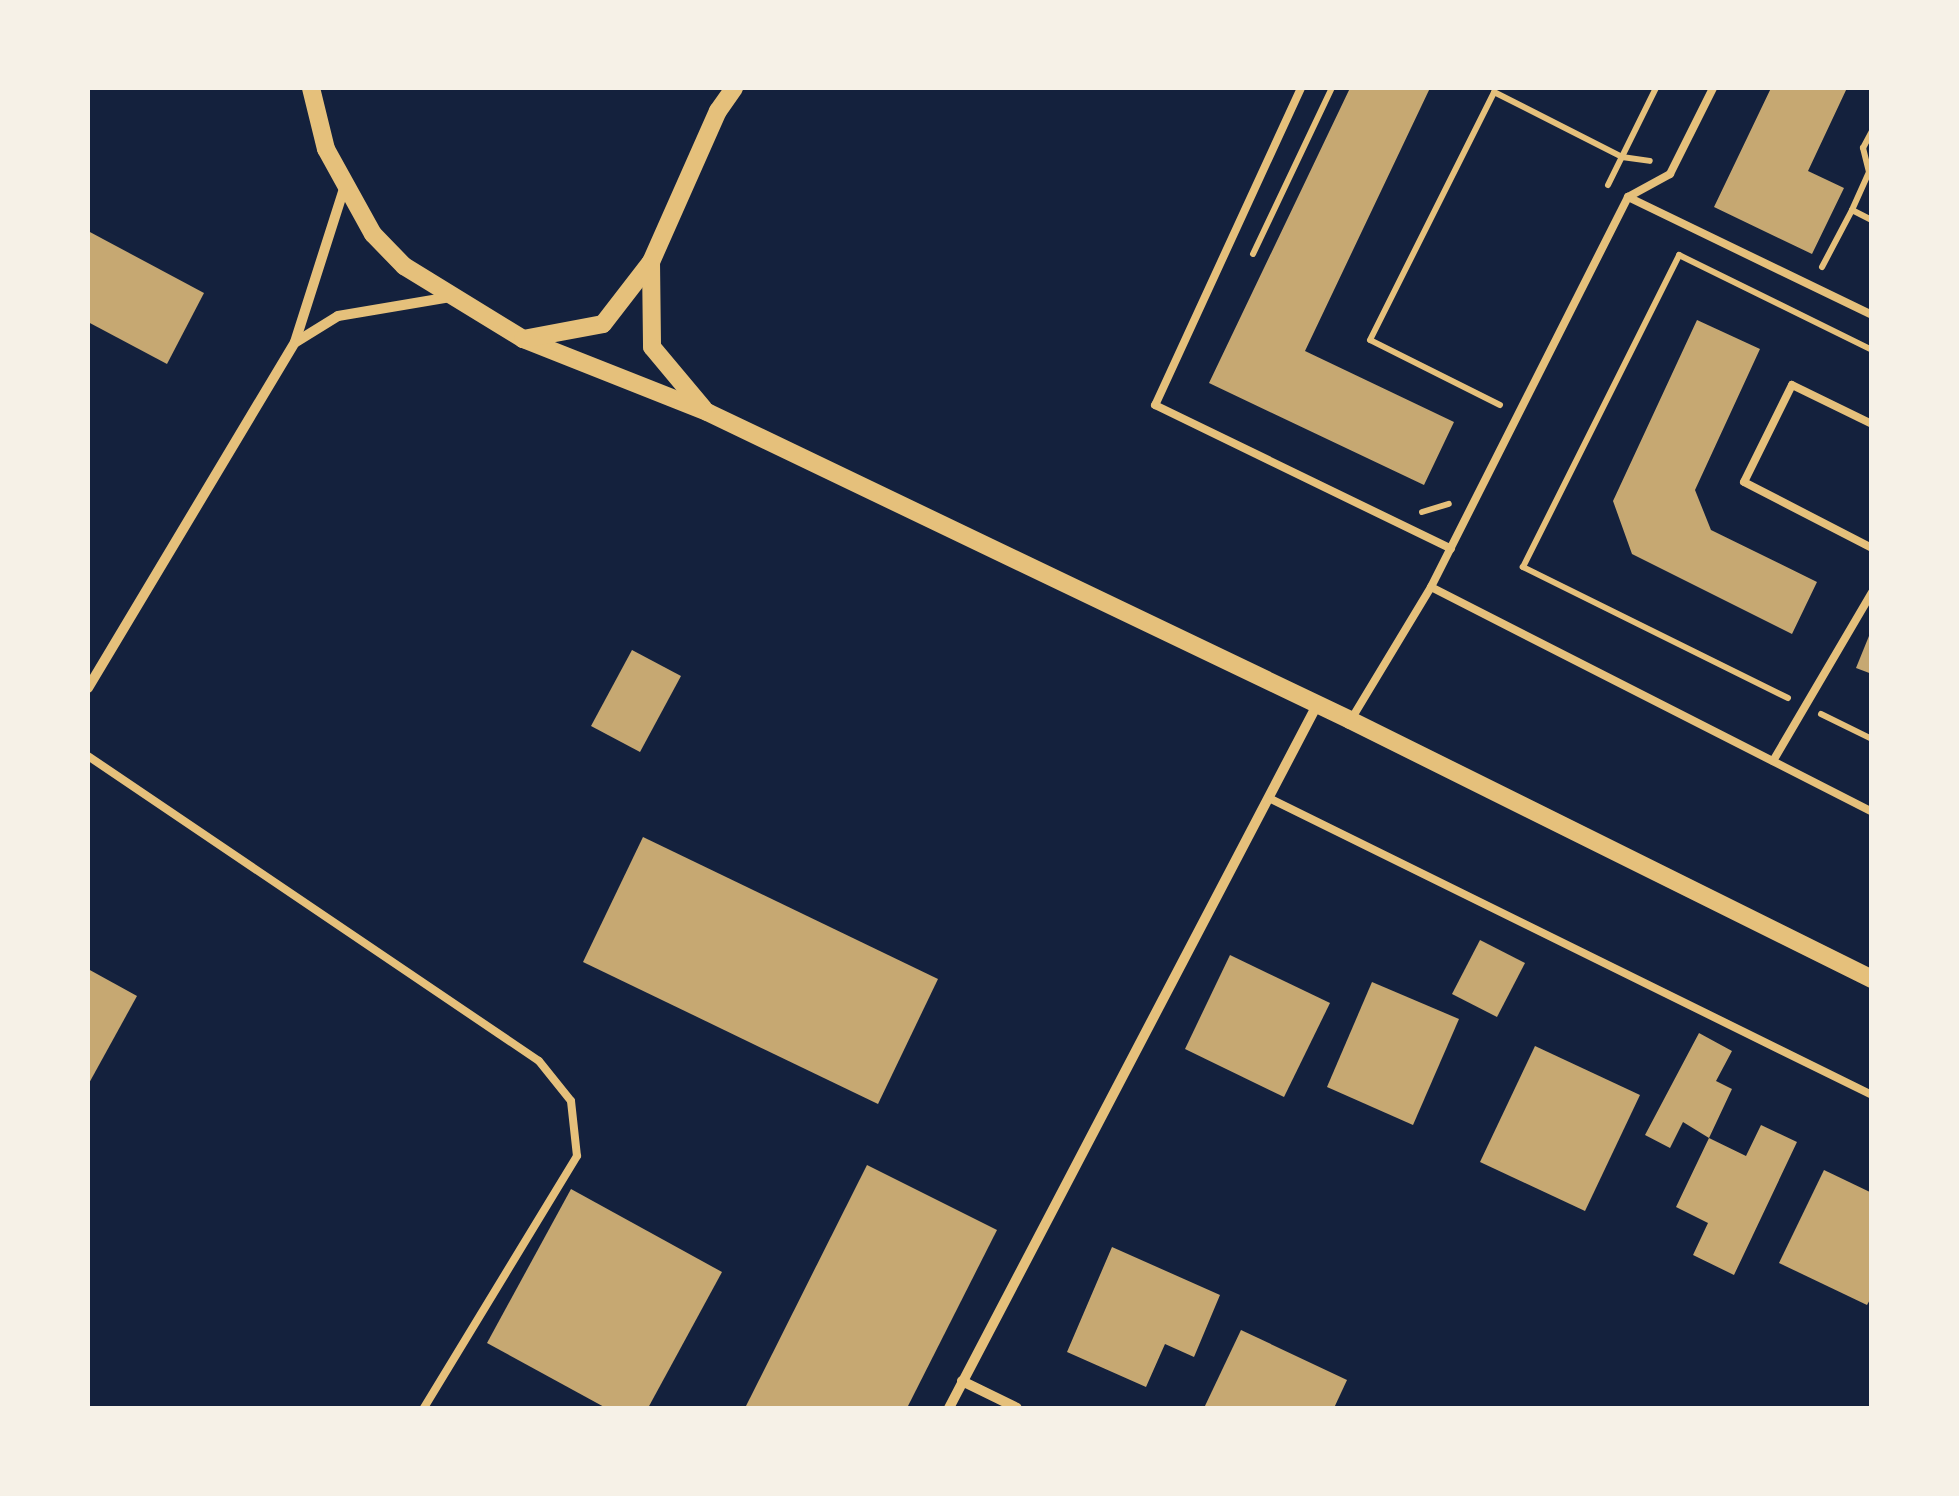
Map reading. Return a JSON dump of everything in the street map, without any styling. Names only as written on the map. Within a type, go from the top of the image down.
[{"type":"street","points":[[310,88],[326,149],[344,188],[373,234],[404,266],[523,339],[707,412],[1350,720],[1872,979]]},
{"type":"street","points":[[716,88],[718,112]]},
{"type":"street","points":[[523,339],[602,324],[651,262],[718,112],[734,88]]},
{"type":"street","points":[[88,688],[295,342],[344,188]]},
{"type":"street","points":[[651,262],[652,347],[707,412]]},
{"type":"street","points":[[295,342],[338,316],[450,297]]},
{"type":"street","points":[[950,1408],[1316,707]]},
{"type":"street","points":[[962,1381],[1017,1408]]},
{"type":"lane","points":[[1301,88],[1155,405],[1451,549]]},
{"type":"lane","points":[[1350,720],[1432,587],[1628,197],[1670,174],[1713,88]]},
{"type":"lane","points":[[1628,197],[1872,315]]},
{"type":"lane","points":[[1872,424],[1792,385],[1744,482],[1872,548]]},
{"type":"lane","points":[[1432,587],[1872,812]]},
{"type":"lane","points":[[1773,760],[1872,592]]},
{"type":"lane","points":[[88,756],[539,1060],[571,1101],[577,1156],[424,1408]]},
{"type":"lane","points":[[1271,799],[1872,1095]]},
{"type":"path","points":[[1248,265],[1332,88]]},
{"type":"path","points":[[1604,192],[1656,88]]},
{"type":"path","points":[[1500,405],[1370,340],[1494,92],[1622,157]]},
{"type":"path","points":[[1804,260],[1821,269],[1852,210],[1869,172],[1863,148],[1872,130]]},
{"type":"path","points":[[1852,210],[1872,220]]},
{"type":"path","points":[[1872,350],[1679,255],[1523,567],[1872,739]]},
{"type":"path","points":[[1492,421],[1508,387]]},
{"type":"path","points":[[1405,504],[1422,512],[1452,503]]},
{"type":"building","points":[[1350,88],[1430,88],[1305,351],[1454,422],[1424,485],[1209,383]]},
{"type":"building","points":[[1771,88],[1847,88],[1808,171],[1844,188],[1812,254],[1714,207]]},
{"type":"building","points":[[88,231],[204,293],[167,364],[88,322]]},
{"type":"building","points":[[1697,320],[1760,349],[1695,490],[1711,530],[1817,582],[1792,634],[1632,554],[1613,501]]},
{"type":"building","points":[[1872,631],[1872,674],[1856,668]]},
{"type":"building","points":[[632,650],[681,676],[640,752],[591,726]]},
{"type":"building","points":[[643,837],[938,979],[878,1104],[583,962]]},
{"type":"building","points":[[1480,940],[1525,963],[1497,1017],[1452,994]]},
{"type":"building","points":[[1230,955],[1330,1003],[1284,1097],[1185,1049]]},
{"type":"building","points":[[88,969],[137,996],[88,1085]]},
{"type":"building","points":[[1372,982],[1459,1019],[1413,1125],[1327,1087]]},
{"type":"building","points":[[1699,1033],[1732,1051],[1716,1081],[1732,1089],[1709,1138],[1683,1122],[1670,1148],[1645,1135]]},
{"type":"building","points":[[1535,1046],[1640,1095],[1585,1211],[1480,1162]]},
{"type":"building","points":[[1761,1125],[1797,1142],[1734,1275],[1693,1255],[1708,1223],[1676,1207],[1709,1138],[1746,1156]]},
{"type":"building","points":[[867,1165],[997,1230],[907,1408],[745,1408]]},
{"type":"building","points":[[1824,1170],[1872,1193],[1872,1296],[1867,1305],[1779,1263]]},
{"type":"building","points":[[571,1189],[722,1272],[648,1408],[606,1408],[487,1343]]},
{"type":"building","points":[[1112,1247],[1220,1295],[1194,1357],[1165,1344],[1146,1387],[1067,1352]]},
{"type":"building","points":[[1241,1330],[1347,1380],[1334,1408],[1204,1408]]}]
